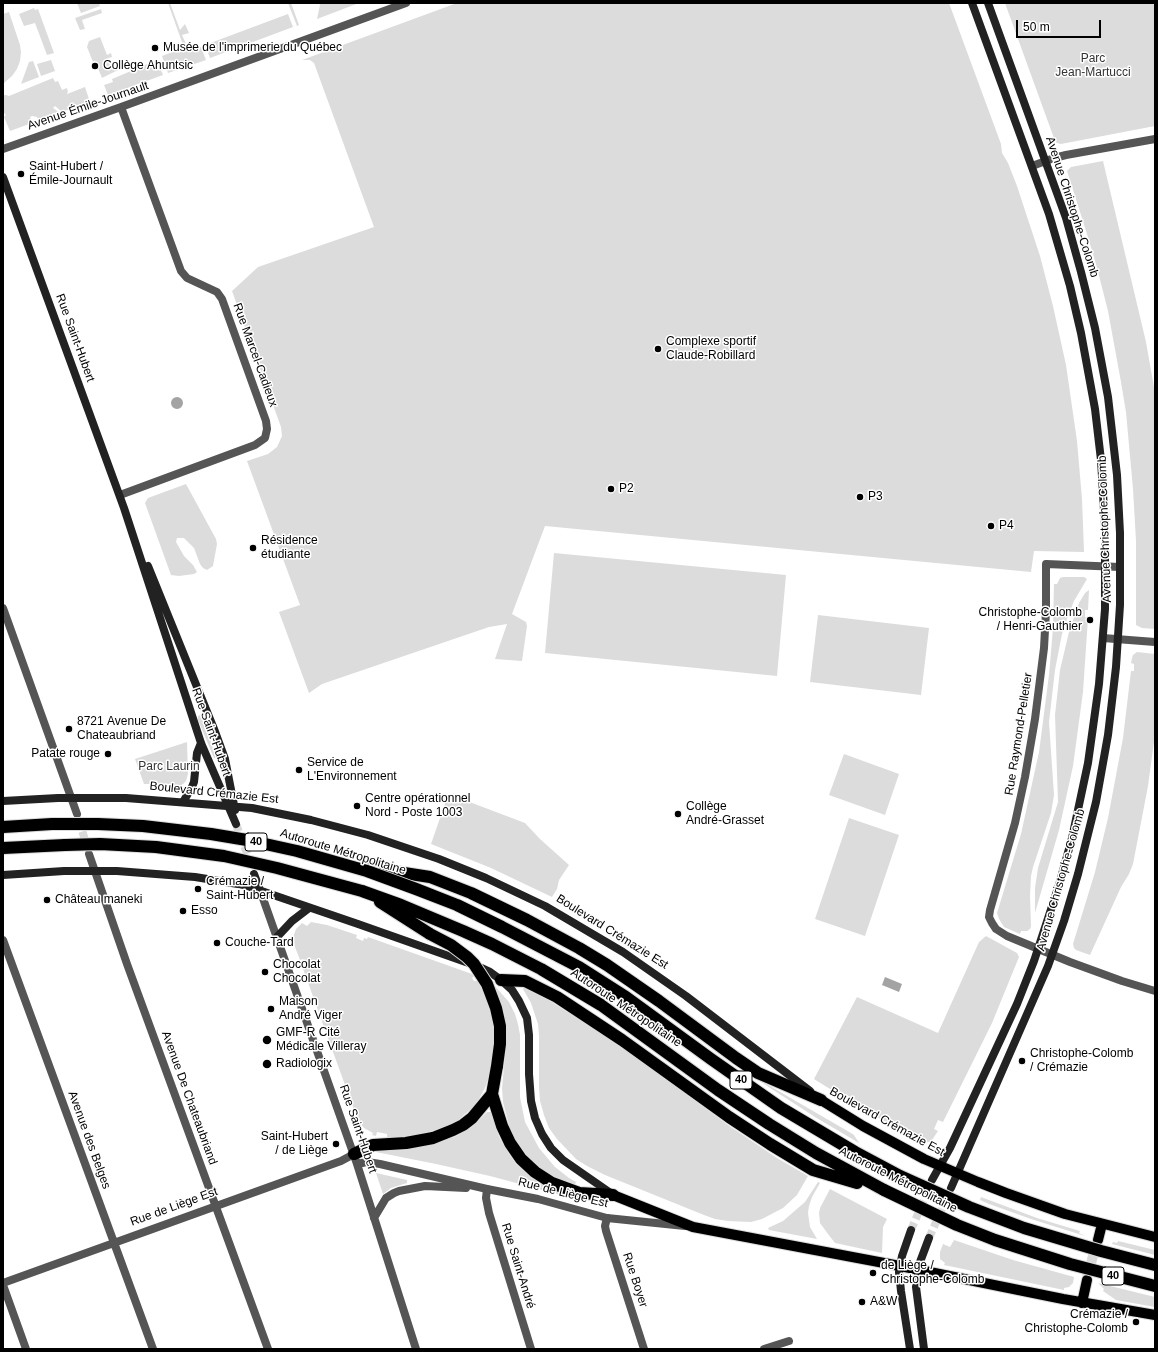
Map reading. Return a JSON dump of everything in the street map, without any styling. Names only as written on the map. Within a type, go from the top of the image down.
[{"type":"highway","name":"Autoroute Métropolitaine","points":[[3,827],[52,824],[98,824],[143,826],[182,830],[261,843],[342,864],[392,880],[456,905],[502,927],[572,964],[626,997],[781,1108],[855,1152],[900,1176],[962,1204],[1024,1228],[1101,1252],[1155,1265]]},
{"type":"highway","name":"Autoroute Métropolitaine","points":[[3,848],[92,844],[156,847],[210,854],[247,860],[315,877],[362,891],[401,905],[492,944],[541,969],[617,1016],[768,1124],[816,1153],[884,1190],[957,1225],[995,1240],[1070,1264],[1155,1286]]},
{"type":"highway","points":[[342,864],[430,876],[503,908],[579,948],[607,965],[659,1000],[719,1046],[758,1073],[821,1100]]},
{"type":"highway","points":[[362,891],[430,934],[451,945],[467,957],[487,984],[496,1008],[500,1034],[498,1059],[492,1094],[506,1135],[515,1151],[531,1169],[552,1183],[580,1193],[613,1195]]},
{"type":"highway","points":[[501,980],[525,981],[553,995],[604,1028],[770,1144],[813,1170],[884,1190]]},
{"type":"highway","points":[[356,1159],[373,1145],[414,1142],[433,1138],[464,1125],[472,1118],[492,1094]]},
{"type":"main road","name":"Avenue Christophe-Colomb","points":[[932,1180],[953,1141],[1010,1019],[1038,949],[1059,885],[1082,795],[1094,724],[1104,638],[1106,566],[1101,460],[1095,409],[1074,301],[1063,258],[1032,166],[972,3]]},
{"type":"main road","name":"Avenue Christophe-Colomb","points":[[951,1188],[1038,991],[1052,955],[1078,874],[1096,802],[1112,702],[1118,639],[1120,567],[1119,512],[1116,462],[1102,360],[1091,309],[1060,200],[988,3]]},
{"type":"main road","name":"Rue Saint-Hubert","points":[[3,177],[120,495],[201,743],[231,806]]},
{"type":"main road","name":"Rue Saint-Hubert","points":[[124,508],[225,758],[231,806]]},
{"type":"main road","points":[[183,802],[194,782],[197,753],[201,743]]},
{"type":"main road","name":"Boulevard Crémazie Est","points":[[3,801],[71,798],[126,798],[252,808],[297,817],[392,843],[439,859],[468,870],[545,906],[599,937],[655,973],[821,1100],[868,1129],[939,1166],[1006,1193],[1044,1207],[1102,1224],[1155,1237]]},
{"type":"main road","points":[[3,875],[64,870],[94,870],[196,877],[244,885],[478,966],[490,972],[501,980],[516,995],[527,1018],[530,1035],[529,1074],[531,1101],[535,1118],[542,1134],[551,1148],[563,1160],[613,1195],[693,1227]]},
{"type":"main road","name":"Rue Saint-Hubert","points":[[254,874],[260,890]]},
{"type":"main road","points":[[277,937],[292,921],[310,908]]},
{"type":"main road","points":[[1098,1240],[1102,1224]]},
{"type":"main road","name":"Rue de Liège Est","points":[[693,1227],[900,1266]]},
{"type":"main road","points":[[910,1349],[901,1291],[900,1266],[911,1230]]},
{"type":"main road","points":[[924,1349],[916,1287],[918,1270],[929,1238]]},
{"type":"main road","points":[[900,1266],[1155,1315]]},
{"type":"main road","points":[[1082,1302],[1086,1280]]},
{"type":"street","name":"Avenue Émile-Journault","points":[[3,149],[406,3]]},
{"type":"street","name":"Rue Marcel-Cadieux","points":[[120,495],[255,445],[265,438],[268,429],[222,299],[214,290],[187,278],[182,271],[121,107]]},
{"type":"street","points":[[1032,166],[1066,155],[1155,139]]},
{"type":"street","name":"Rue Raymond-Pelletier","points":[[1120,567],[1046,564],[1046,611],[1043,654],[1032,738],[1015,822],[989,913],[992,924],[998,932],[1052,955],[1122,981],[1155,991]]},
{"type":"street","points":[[3,608],[77,814]]},
{"type":"street","points":[[1104,638],[1155,642]]},
{"type":"street","name":"Avenue De Chateaubriand","points":[[89,854],[127,964],[268,1349]]},
{"type":"street","name":"Rue Saint-Hubert","points":[[260,890],[356,1159],[416,1349]]},
{"type":"street","name":"Avenue des Belges","points":[[3,940],[153,1349]]},
{"type":"street","name":"Rue de Liège Est","points":[[3,1284],[341,1161],[356,1159],[538,1199],[607,1218],[693,1227]]},
{"type":"street","points":[[374,1218],[386,1198],[394,1192],[418,1186],[487,1189]]},
{"type":"street","name":"Rue Saint-André","points":[[487,1189],[486,1198],[489,1213],[531,1349]]},
{"type":"street","name":"Rue Boyer","points":[[607,1218],[605,1226],[606,1232],[644,1349]]},
{"type":"street","points":[[3,1284],[26,1349]]},
{"type":"street","points":[[764,1349],[789,1341]]},
{"type":"green space","points":[[77,3],[99,3],[100,6],[81,13]]},
{"type":"green space","points":[[168,3],[170,3],[180,30],[185,24],[189,33],[182,35],[186,44],[183,45]]},
{"type":"green space","points":[[288,3],[291,3],[299,25],[297,26]]},
{"type":"green space","points":[[319,3],[359,3],[317,19],[320,5]]},
{"type":"green space","name":"Complexe sportif Claude-Robillard","points":[[457,3],[949,3],[1001,144],[1002,153],[1008,163],[1017,186],[1040,256],[1053,306],[1066,365],[1077,441],[1082,499],[1084,552],[1034,551],[1031,572],[545,526],[512,614],[526,622],[527,626],[522,661],[495,659],[507,624],[489,627],[322,684],[309,693],[279,612],[300,605],[247,461],[268,454],[277,447],[282,436],[281,427],[232,291],[258,267],[374,227],[314,63],[310,60],[302,60]]},
{"type":"green space","name":"Parc Jean-Martucci","points":[[1005,3],[1155,3],[1155,126],[1061,144],[1057,143]]},
{"type":"green space","points":[[34,8],[35,10],[38,9],[54,53],[47,55],[35,23],[24,26],[19,14]]},
{"type":"green space","points":[[101,9],[102,13],[82,20],[85,29],[80,30],[75,18]]},
{"type":"green space","points":[[9,12],[21,52],[17,69],[3,84],[3,14]]},
{"type":"green space","points":[[288,14],[293,27],[210,58],[205,45]]},
{"type":"green space","points":[[100,37],[107,55],[111,53],[112,57],[108,58],[111,69],[118,70],[102,78],[87,47],[89,41]]},
{"type":"green space","points":[[193,44],[195,50],[201,47],[206,60],[168,73],[162,56]]},
{"type":"green space","points":[[51,60],[55,71],[41,76],[37,64]]},
{"type":"green space","points":[[157,60],[163,75],[108,95],[104,85],[113,82],[112,79]]},
{"type":"green space","points":[[33,61],[39,77],[21,84],[29,62]]},
{"type":"green space","points":[[53,78],[55,82],[58,81],[62,90],[67,88],[67,94],[85,87],[90,102],[62,112],[55,106],[53,108],[60,113],[39,121],[37,117],[32,116],[30,117],[32,123],[10,131],[4,117],[6,115],[3,112],[3,95],[9,96]]},
{"type":"green space","points":[[1103,161],[1146,342],[1155,393],[1155,629],[1142,628],[1136,625],[1136,541],[1126,412],[1108,311],[1096,264],[1067,171],[1071,167]]},
{"type":"green space","points":[[186,484],[216,539],[217,544],[213,566],[207,570],[200,564],[194,548],[184,538],[177,538],[176,542],[184,556],[193,565],[197,572],[194,574],[179,576],[171,575],[145,503],[148,498]]},
{"type":"green space","points":[[554,553],[786,575],[777,676],[545,653]]},
{"type":"green space","points":[[1084,577],[1087,579],[1074,601],[1068,616],[1062,634],[1055,670],[1049,722],[1054,795],[1051,813],[1031,876],[1031,926],[1027,931],[1021,931],[1020,934],[1004,927],[997,913],[1021,834],[1039,752],[1049,675],[1053,628],[1054,584],[1057,584],[1060,578]]},
{"type":"green space","points":[[1089,590],[1088,610],[1085,610],[1085,617],[1088,618],[1083,692],[1073,766],[1059,830],[1035,913],[1035,888],[1038,868],[1058,802],[1055,715],[1060,670],[1069,632],[1079,603],[1085,593]]},
{"type":"green space","points":[[818,615],[929,628],[921,695],[810,682]]},
{"type":"green space","points":[[1137,652],[1155,654],[1155,734],[1148,786],[1133,864],[1090,955],[1076,950],[1073,944],[1095,872],[1108,818],[1123,738],[1131,671],[1134,671],[1134,664],[1131,663],[1133,655]]},
{"type":"green space","points":[[200,715],[204,720],[216,758],[214,758],[198,720],[198,716]]},
{"type":"green space","name":"Parc Laurin","points":[[187,742],[188,774],[186,781],[183,784],[177,787],[144,784],[135,759]]},
{"type":"green space","points":[[844,754],[899,774],[885,815],[829,795]]},
{"type":"green space","points":[[448,795],[525,823],[540,839],[569,865],[559,880],[557,889],[552,897],[491,868],[431,844]]},
{"type":"green space","points":[[849,818],[899,835],[865,936],[815,919]]},
{"type":"green space","points":[[311,922],[327,925],[357,935],[356,938],[363,941],[364,938],[367,939],[368,937],[472,974],[474,976],[472,978],[474,981],[478,981],[484,992],[493,1019],[494,1045],[489,1076],[485,1088],[472,1108],[457,1121],[429,1132],[411,1136],[387,1138],[387,1134],[377,1132],[376,1136],[372,1135],[373,1133],[364,1128],[358,1121],[302,966],[305,965],[303,959],[300,960],[295,947],[293,937],[296,929],[302,923],[307,926]]},
{"type":"green space","points":[[986,936],[1017,953],[1019,957],[992,1023],[943,1122],[938,1120],[934,1129],[938,1131],[930,1142],[924,1142],[905,1133],[814,1079],[857,997],[938,1033],[979,942]]},
{"type":"green space","points":[[494,985],[509,1002],[518,1024],[520,1035],[520,1097],[525,1122],[539,1148],[555,1167],[576,1182],[575,1185],[553,1177],[533,1163],[516,1141],[510,1129],[503,1102],[502,1088],[506,1046],[506,1027],[504,1012]]},
{"type":"green space","points":[[524,987],[539,994],[594,1029],[634,1056],[725,1123],[777,1158],[808,1176],[797,1195],[783,1208],[762,1219],[751,1222],[715,1219],[605,1175],[576,1159],[549,1128],[544,1115],[540,1101],[539,1087],[538,1024],[531,1003],[523,989]]},
{"type":"green space","points":[[744,1071],[851,1133],[859,1143],[815,1117]]},
{"type":"green space","points":[[487,1112],[491,1112],[499,1137],[516,1164],[542,1184],[555,1191],[568,1195],[568,1197],[490,1176],[376,1152],[455,1137],[474,1125]]},
{"type":"green space","points":[[376,1173],[407,1180],[407,1183],[391,1188],[383,1194]]},
{"type":"green space","points":[[818,1182],[820,1183],[812,1197],[808,1213],[810,1227],[817,1239],[769,1230],[768,1228],[783,1221],[805,1202]]},
{"type":"green space","points":[[830,1189],[887,1219],[883,1227],[882,1253],[835,1243],[820,1223],[819,1213]]},
{"type":"green space","points":[[981,1197],[1037,1218],[1080,1231],[1079,1233],[1085,1236],[989,1204],[980,1200]]},
{"type":"green space","points":[[954,1240],[1013,1260],[1074,1277],[1073,1283],[1069,1287],[1064,1288],[1064,1290],[944,1265],[945,1263],[940,1259],[940,1252],[943,1244],[950,1247]]},
{"type":"green space","points":[[1118,1241],[1155,1250],[1155,1255],[1112,1244],[1113,1242],[1117,1243]]},
{"type":"green space","points":[[1098,1283],[1155,1297],[1155,1307],[1116,1300],[1103,1291],[1104,1289]]},
{"type":"shaded area","points":[[175,397],[179,397],[183,403],[179,409],[175,409],[171,405],[171,401]]},
{"type":"shaded area","points":[[885,977],[902,984],[899,992],[882,985]]},
{"type":"tunnel","points":[[79,820],[87,847]]},
{"type":"tunnel","points":[[236,824],[251,864]]},
{"type":"tunnel","points":[[911,1230],[931,1184]]},
{"type":"tunnel","points":[[929,1238],[949,1193]]},
{"type":"tunnel","points":[[1087,1277],[1097,1242]]},
{"type":"place","name":"Musée de l'imprimerie du Québec","points":[[155,48]]},
{"type":"place","name":"Collège Ahuntsic","points":[[95,66]]},
{"type":"place","name":"Saint-Hubert / Émile-Journault","points":[[21,174]]},
{"type":"place","name":"Complexe sportif Claude-Robillard","points":[[658,349]]},
{"type":"place","name":"P2","points":[[611,489]]},
{"type":"place","name":"P3","points":[[860,497]]},
{"type":"place","name":"P4","points":[[991,526]]},
{"type":"place","name":"Résidence étudiante","points":[[253,548]]},
{"type":"place","name":"Christophe-Colomb / Henri-Gauthier","points":[[1090,620]]},
{"type":"place","name":"8721 Avenue De Chateaubriand","points":[[69,729]]},
{"type":"place","name":"Patate rouge","points":[[108,754]]},
{"type":"place","name":"Service de L'Environnement","points":[[299,770]]},
{"type":"place","name":"Centre opérationnel Nord - Poste 1003","points":[[357,806]]},
{"type":"place","name":"Collège André-Grasset","points":[[678,814]]},
{"type":"place","name":"Crémazie / Saint-Hubert","points":[[198,889]]},
{"type":"place","name":"Château maneki","points":[[47,900]]},
{"type":"place","name":"Esso","points":[[183,911]]},
{"type":"place","name":"Couche-Tard","points":[[217,943]]},
{"type":"place","name":"Chocolat Chocolat","points":[[265,972]]},
{"type":"place","name":"Maison André Viger","points":[[271,1009]]},
{"type":"place","name":"GMF-R Cité Médicale Villeray","points":[[267,1040]]},
{"type":"place","name":"Christophe-Colomb / Crémazie","points":[[1022,1061]]},
{"type":"place","name":"Radiologix","points":[[267,1064]]},
{"type":"place","name":"Saint-Hubert / de Liège","points":[[336,1144]]},
{"type":"place","name":"de Liège / Christophe-Colomb","points":[[873,1273]]},
{"type":"place","name":"A&W","points":[[862,1302]]},
{"type":"place","name":"Crémazie / Christophe-Colomb","points":[[1136,1322]]}]
